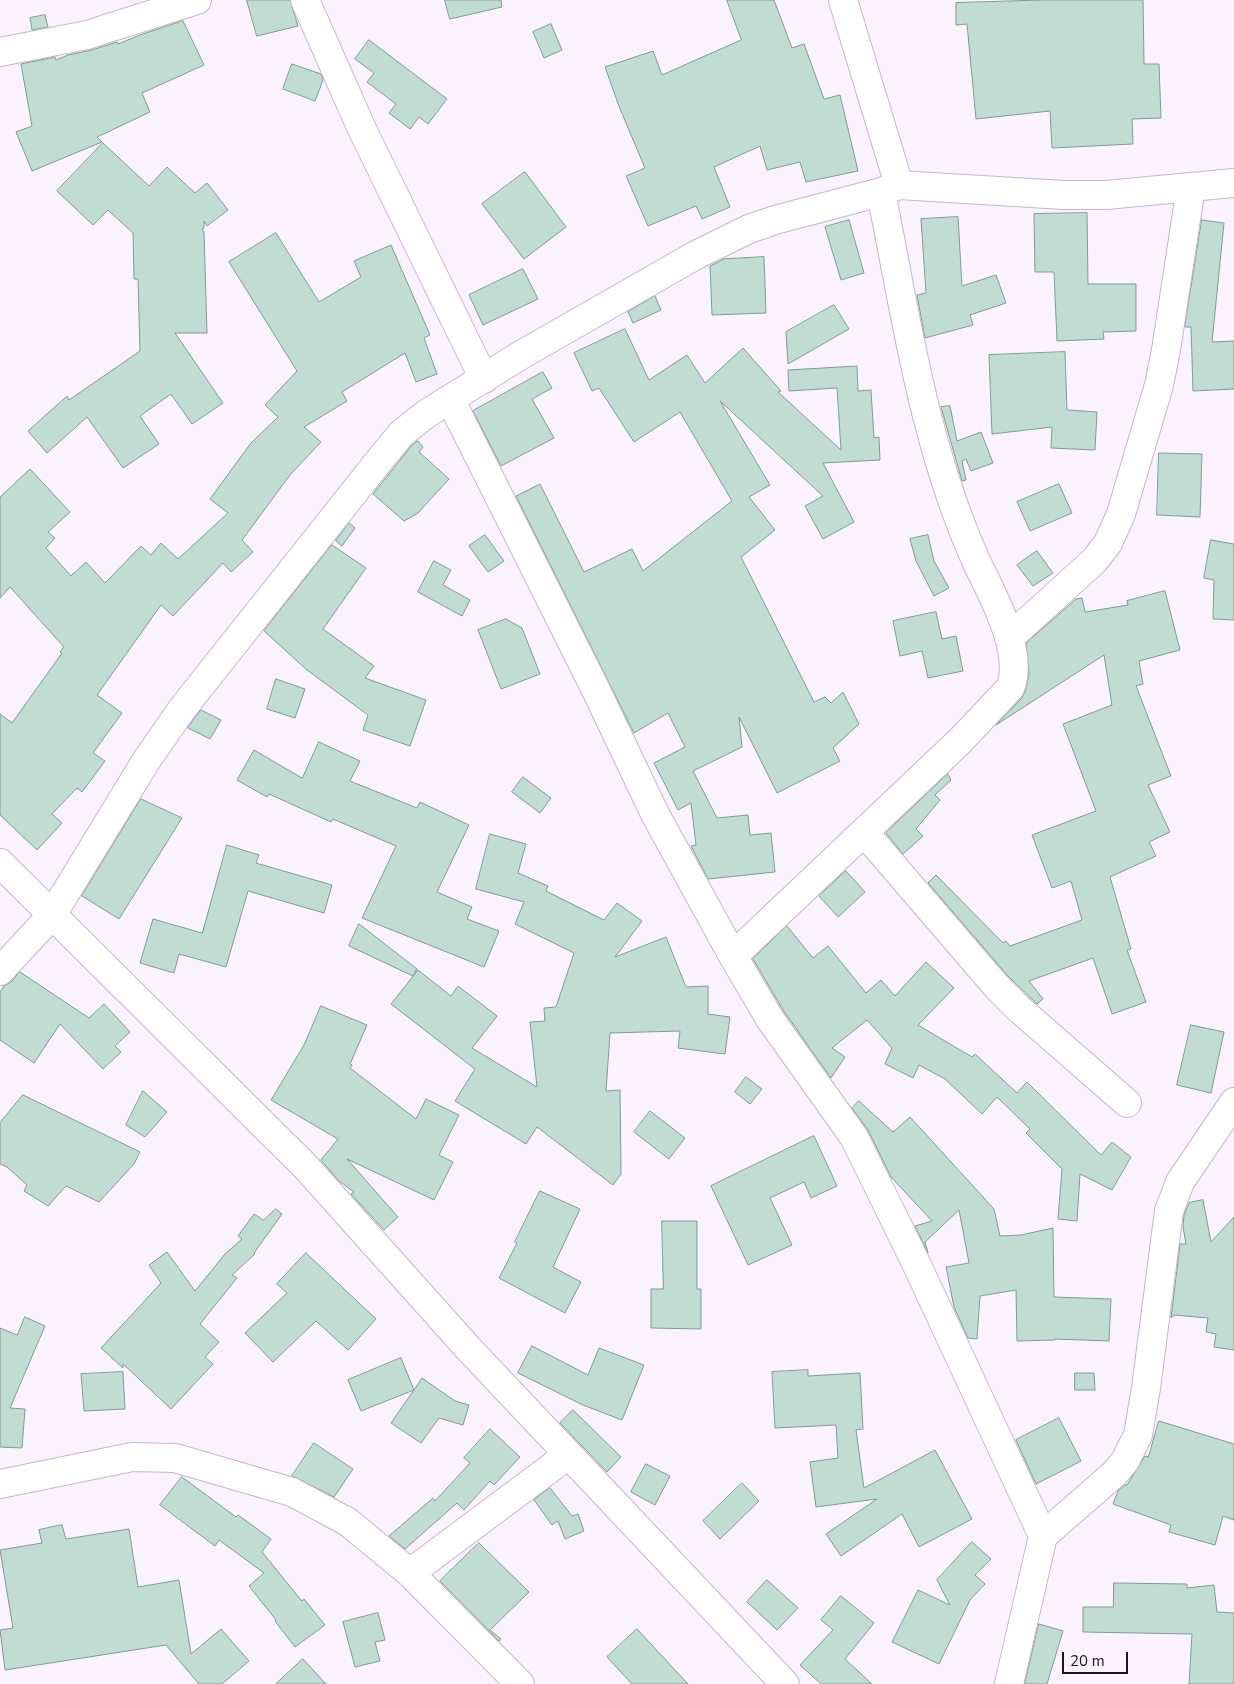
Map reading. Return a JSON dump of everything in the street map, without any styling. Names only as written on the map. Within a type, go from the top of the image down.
[{"type":"street","points":[[0,52],[86,35],[197,0]]},
{"type":"street","points":[[305,0],[361,127],[484,378]]},
{"type":"street","points":[[733,956],[960,741],[1010,688],[1013,681],[1013,662],[1009,638],[1003,619],[962,530],[926,418],[890,189],[843,0]]},
{"type":"street","points":[[0,971],[52,915],[146,762],[182,709],[401,434],[426,414],[484,378],[696,255],[749,229],[775,220],[890,189],[1106,195],[1234,182]]},
{"type":"street","points":[[1009,638],[1094,561],[1108,543],[1120,514],[1161,376],[1191,186]]},
{"type":"street","points":[[450,399],[595,688],[655,814],[770,1019],[854,1137],[916,1263],[1043,1536]]},
{"type":"street","points":[[864,832],[997,987],[1018,1008],[1127,1103]]},
{"type":"street","points":[[0,863],[305,1166],[468,1348],[785,1684]]},
{"type":"street","points":[[1009,1684],[1043,1536],[1114,1474],[1125,1461],[1138,1435],[1169,1211],[1180,1182],[1234,1102]]},
{"type":"street","points":[[410,1573],[568,1455]]},
{"type":"street","points":[[0,1484],[132,1457],[175,1458],[292,1492],[348,1522],[410,1573],[520,1684]]},
{"type":"building","points":[[247,0],[290,0],[298,26],[257,36]]},
{"type":"building","points":[[445,0],[501,0],[502,7],[450,19]]},
{"type":"building","points":[[727,0],[774,0],[792,48],[804,44],[824,99],[840,95],[858,171],[806,182],[800,162],[767,170],[760,146],[714,167],[730,207],[702,219],[696,206],[648,226],[626,176],[645,168],[620,109],[605,67],[653,51],[662,75],[741,40]]},
{"type":"building","points":[[1042,0],[1143,0],[1144,64],[1159,64],[1161,118],[1132,119],[1133,144],[1052,148],[1050,111],[976,119],[967,24],[956,25],[956,3]]},
{"type":"building","points":[[45,15],[48,27],[32,30],[30,18]]},
{"type":"building","points":[[183,21],[204,65],[142,93],[150,112],[97,137],[102,142],[32,171],[16,132],[32,126],[21,64],[55,57],[56,60],[117,42],[118,44]]},
{"type":"building","points":[[551,24],[562,50],[544,58],[533,32]]},
{"type":"building","points":[[369,40],[447,99],[428,124],[419,117],[410,129],[389,113],[396,104],[367,82],[374,73],[355,59]]},
{"type":"building","points":[[292,64],[321,74],[323,80],[315,101],[283,89]]},
{"type":"building","points":[[103,143],[149,186],[167,167],[195,193],[207,183],[228,210],[207,226],[204,221],[204,228],[202,229],[204,232],[207,333],[175,333],[223,403],[192,424],[171,394],[140,416],[159,444],[123,468],[87,417],[47,453],[28,431],[67,396],[69,400],[140,351],[138,279],[134,279],[133,233],[108,210],[93,225],[57,191]]},
{"type":"building","points":[[525,172],[566,227],[524,259],[482,204]]},
{"type":"building","points":[[1087,213],[1088,284],[1136,284],[1136,331],[1103,332],[1104,339],[1057,341],[1054,272],[1035,272],[1034,214]]},
{"type":"building","points":[[958,217],[962,286],[996,275],[1006,303],[970,315],[973,325],[925,338],[917,295],[926,293],[921,219]]},
{"type":"building","points":[[849,220],[864,273],[841,280],[825,227]]},
{"type":"building","points":[[1202,220],[1224,223],[1212,342],[1234,341],[1234,389],[1193,391],[1191,327],[1185,327]]},
{"type":"building","points":[[276,233],[319,302],[361,277],[354,261],[391,245],[430,335],[424,338],[437,374],[416,382],[405,353],[342,392],[347,401],[304,427],[321,442],[290,475],[242,540],[253,552],[231,572],[223,563],[173,616],[161,605],[97,695],[122,713],[93,753],[105,761],[82,792],[77,788],[52,814],[62,823],[37,850],[0,815],[0,714],[12,723],[62,653],[60,652],[64,647],[10,587],[0,598],[0,497],[30,469],[70,512],[48,532],[55,538],[46,548],[71,576],[86,562],[105,583],[141,546],[151,555],[161,543],[178,559],[228,513],[210,499],[251,443],[278,417],[265,405],[297,371],[229,262]]},
{"type":"building","points":[[764,257],[766,313],[712,315],[710,266],[724,259]]},
{"type":"building","points":[[523,269],[538,299],[483,325],[469,295]]},
{"type":"building","points":[[655,296],[661,310],[633,323],[628,312]]},
{"type":"building","points":[[834,305],[849,329],[788,364],[786,332]]},
{"type":"building","points":[[625,329],[649,380],[687,355],[705,383],[743,348],[781,391],[778,392],[841,450],[837,388],[789,391],[788,370],[857,366],[858,391],[871,390],[874,438],[879,437],[880,460],[823,463],[854,522],[823,539],[805,506],[823,496],[720,401],[770,485],[749,497],[775,530],[741,557],[814,702],[825,697],[831,703],[843,692],[859,724],[833,748],[840,761],[777,793],[739,717],[742,747],[693,771],[717,818],[748,815],[750,835],[771,833],[775,872],[708,879],[691,846],[696,845],[691,803],[678,810],[654,763],[685,747],[668,713],[634,733],[516,496],[540,484],[584,572],[632,549],[643,571],[732,501],[680,412],[634,442],[599,388],[592,391],[574,353]]},
{"type":"building","points":[[1065,352],[1067,410],[1097,412],[1095,450],[1051,448],[1052,427],[992,434],[989,355]]},
{"type":"building","points":[[543,372],[552,388],[532,399],[554,438],[501,466],[473,411]]},
{"type":"building","points":[[950,406],[957,441],[981,432],[993,463],[971,471],[966,459],[962,461],[966,480],[962,481],[941,407]]},
{"type":"building","points":[[418,441],[423,447],[419,452],[449,479],[418,513],[404,521],[373,494],[412,445]]},
{"type":"building","points":[[1159,453],[1202,454],[1200,517],[1157,515]]},
{"type":"building","points":[[1059,484],[1072,513],[1030,531],[1017,502]]},
{"type":"building","points":[[349,523],[355,528],[342,546],[336,541]]},
{"type":"building","points":[[485,535],[504,561],[488,572],[469,546]]},
{"type":"building","points":[[928,535],[934,561],[949,588],[934,596],[916,561],[910,539]]},
{"type":"building","points":[[1211,540],[1234,544],[1234,620],[1213,619],[1214,580],[1204,578]]},
{"type":"building","points":[[332,545],[366,568],[323,629],[374,666],[365,678],[426,700],[410,746],[363,730],[368,715],[307,670],[264,631]]},
{"type":"building","points":[[1037,551],[1053,573],[1033,586],[1017,565]]},
{"type":"building","points":[[434,561],[451,570],[443,585],[470,600],[462,616],[418,592]]},
{"type":"building","points":[[1165,591],[1180,650],[1139,661],[1143,684],[1136,686],[1171,776],[1148,785],[1170,832],[1149,842],[1156,856],[1110,877],[1131,949],[1127,950],[1146,1002],[1112,1014],[1093,958],[1029,981],[1043,999],[1037,1004],[1008,976],[928,883],[936,875],[1003,943],[1006,941],[1010,946],[1082,920],[1071,881],[1052,888],[1032,835],[1096,811],[1063,724],[1112,705],[1104,655],[996,725],[1021,699],[1025,692],[1029,674],[1026,643],[1076,599],[1082,598],[1085,612],[1128,605],[1127,601]]},
{"type":"building","points":[[936,612],[942,639],[956,636],[963,671],[928,678],[922,651],[900,656],[893,621]]},
{"type":"building","points":[[506,619],[522,628],[540,674],[501,689],[478,630]]},
{"type":"building","points":[[276,679],[305,689],[295,718],[267,709]]},
{"type":"building","points":[[201,710],[221,720],[210,739],[188,728]]},
{"type":"building","points":[[319,742],[360,761],[350,781],[417,808],[420,802],[469,825],[437,892],[472,907],[467,919],[499,931],[484,967],[362,918],[396,846],[333,819],[331,822],[269,794],[267,797],[237,780],[254,750],[302,778]]},
{"type":"building","points":[[948,774],[951,780],[935,795],[940,800],[916,829],[923,836],[903,854],[886,833]]},
{"type":"building","points":[[523,777],[551,798],[540,813],[512,792]]},
{"type":"building","points":[[141,799],[182,818],[119,919],[82,896]]},
{"type":"building","points":[[490,834],[526,844],[518,873],[548,886],[546,891],[604,920],[617,903],[642,921],[615,957],[666,937],[686,987],[708,986],[708,1014],[730,1017],[725,1054],[678,1048],[680,1031],[610,1033],[606,1091],[620,1090],[621,1174],[613,1185],[537,1127],[526,1144],[455,1101],[475,1069],[391,1004],[418,970],[451,996],[458,986],[497,1016],[472,1048],[537,1087],[530,1022],[545,1021],[544,1008],[556,1007],[574,953],[515,924],[524,902],[476,889]]},
{"type":"building","points":[[227,845],[259,855],[256,863],[332,885],[324,913],[248,891],[226,967],[179,954],[174,973],[140,963],[153,919],[202,933]]},
{"type":"building","points":[[846,871],[865,892],[838,917],[819,896]]},
{"type":"building","points":[[359,924],[417,969],[413,976],[349,946]]},
{"type":"building","points":[[787,926],[813,958],[828,946],[866,993],[881,980],[895,996],[926,962],[954,988],[918,1025],[972,1057],[975,1054],[1017,1093],[1027,1082],[1101,1155],[1112,1142],[1131,1157],[1112,1190],[1080,1174],[1077,1221],[1058,1219],[1062,1169],[1026,1133],[1030,1129],[997,1097],[982,1114],[945,1079],[919,1065],[913,1078],[885,1064],[892,1048],[867,1020],[832,1048],[845,1057],[831,1078],[783,1010],[753,959]]},
{"type":"building","points":[[20,972],[89,1018],[104,1004],[130,1032],[115,1046],[121,1052],[103,1069],[60,1024],[34,1063],[0,1040],[0,992]]},
{"type":"building","points":[[321,1006],[367,1025],[350,1068],[416,1119],[426,1099],[459,1115],[439,1155],[453,1162],[434,1200],[347,1159],[398,1217],[384,1230],[351,1194],[354,1192],[338,1180],[321,1160],[338,1139],[271,1100],[304,1045]]},
{"type":"building","points":[[1191,1025],[1224,1032],[1211,1093],[1177,1085]]},
{"type":"building","points":[[746,1077],[762,1089],[750,1104],[735,1092]]},
{"type":"building","points":[[143,1091],[167,1112],[145,1137],[126,1125]]},
{"type":"building","points":[[23,1095],[140,1152],[134,1164],[99,1202],[66,1186],[48,1206],[24,1191],[27,1185],[7,1167],[0,1164],[0,1123]]},
{"type":"building","points":[[859,1101],[893,1132],[910,1117],[994,1209],[1000,1236],[1021,1235],[1053,1228],[1054,1297],[1111,1299],[1109,1341],[1055,1339],[1017,1341],[1016,1290],[980,1296],[977,1339],[968,1338],[954,1307],[946,1267],[969,1263],[959,1210],[925,1242],[928,1253],[915,1226],[932,1221],[891,1177],[868,1130],[852,1108]]},
{"type":"building","points":[[650,1111],[685,1138],[669,1159],[634,1132]]},
{"type":"building","points":[[814,1136],[837,1186],[811,1198],[804,1182],[770,1198],[792,1245],[748,1265],[711,1186]]},
{"type":"building","points":[[540,1191],[580,1209],[553,1267],[581,1282],[565,1313],[499,1278]]},
{"type":"building","points":[[1203,1200],[1211,1242],[1234,1217],[1234,1350],[1214,1347],[1216,1334],[1206,1332],[1208,1318],[1174,1315],[1171,1318],[1180,1244],[1186,1244],[1183,1227],[1184,1215],[1189,1203]]},
{"type":"building","points":[[276,1209],[282,1214],[255,1254],[232,1275],[237,1278],[200,1324],[219,1342],[205,1357],[213,1364],[171,1409],[123,1364],[123,1368],[101,1348],[161,1283],[149,1265],[167,1252],[195,1291],[225,1254],[242,1239],[238,1236],[254,1214],[263,1220]]},
{"type":"building","points":[[662,1221],[697,1221],[697,1289],[701,1289],[701,1329],[651,1328],[651,1289],[663,1289]]},
{"type":"building","points":[[306,1253],[376,1319],[348,1350],[316,1321],[273,1362],[245,1333],[287,1293],[277,1284]]},
{"type":"building","points":[[25,1317],[45,1326],[10,1408],[25,1409],[22,1448],[0,1447],[0,1328],[17,1335]]},
{"type":"building","points":[[532,1346],[588,1375],[599,1348],[644,1365],[622,1420],[583,1405],[518,1373]]},
{"type":"building","points":[[401,1358],[414,1390],[361,1411],[348,1380]]},
{"type":"building","points":[[808,1370],[808,1376],[860,1373],[863,1429],[856,1430],[864,1488],[935,1450],[972,1519],[919,1547],[902,1514],[841,1556],[826,1534],[877,1499],[816,1507],[810,1462],[838,1458],[836,1425],[775,1428],[772,1372]]},
{"type":"building","points":[[123,1372],[125,1409],[84,1411],[81,1374]]},
{"type":"building","points":[[1075,1373],[1094,1373],[1095,1390],[1075,1390]]},
{"type":"building","points":[[422,1378],[455,1401],[469,1405],[463,1425],[439,1418],[421,1443],[391,1423]]},
{"type":"building","points":[[573,1410],[621,1457],[607,1472],[560,1423]]},
{"type":"building","points":[[1059,1418],[1081,1461],[1036,1484],[1016,1440]]},
{"type":"building","points":[[1159,1421],[1234,1444],[1234,1520],[1223,1516],[1215,1545],[1169,1532],[1171,1525],[1113,1504],[1118,1491],[1127,1485],[1145,1456],[1148,1457]]},
{"type":"building","points":[[490,1429],[520,1457],[494,1485],[490,1481],[464,1510],[457,1503],[405,1549],[389,1536],[433,1498],[435,1501],[470,1463],[464,1458]]},
{"type":"building","points":[[314,1443],[353,1469],[334,1497],[292,1476]]},
{"type":"building","points":[[646,1464],[670,1476],[655,1505],[631,1492]]},
{"type":"building","points":[[182,1477],[236,1517],[238,1515],[271,1539],[262,1552],[302,1601],[304,1599],[325,1625],[295,1647],[249,1586],[264,1573],[219,1540],[215,1546],[160,1505]]},
{"type":"building","points":[[742,1483],[759,1501],[720,1539],[703,1521]]},
{"type":"building","points":[[550,1488],[572,1516],[578,1514],[584,1531],[565,1539],[558,1521],[552,1525],[534,1500]]},
{"type":"building","points":[[62,1525],[66,1539],[129,1529],[138,1587],[179,1580],[191,1654],[221,1629],[249,1661],[222,1684],[199,1684],[166,1645],[5,1670],[0,1630],[13,1628],[0,1550],[42,1543],[39,1530]]},
{"type":"building","points":[[972,1542],[991,1559],[975,1575],[985,1584],[970,1600],[939,1664],[892,1642],[918,1590],[950,1605],[937,1580]]},
{"type":"building","points":[[479,1543],[529,1592],[490,1630],[501,1639],[499,1641],[440,1581]]},
{"type":"building","points":[[767,1580],[798,1608],[777,1630],[747,1602]]},
{"type":"building","points":[[1114,1583],[1187,1584],[1187,1588],[1214,1585],[1217,1612],[1234,1613],[1234,1684],[1189,1684],[1192,1634],[1083,1632],[1083,1607],[1113,1607]]},
{"type":"building","points":[[841,1596],[874,1623],[845,1659],[872,1684],[821,1684],[800,1665],[833,1630],[821,1620]]},
{"type":"building","points":[[378,1613],[385,1640],[375,1642],[380,1661],[355,1667],[343,1622]]},
{"type":"building","points":[[1039,1624],[1063,1631],[1047,1684],[1025,1684]]},
{"type":"building","points":[[637,1629],[688,1684],[632,1684],[607,1657]]},
{"type":"building","points":[[303,1659],[326,1684],[276,1684]]}]
